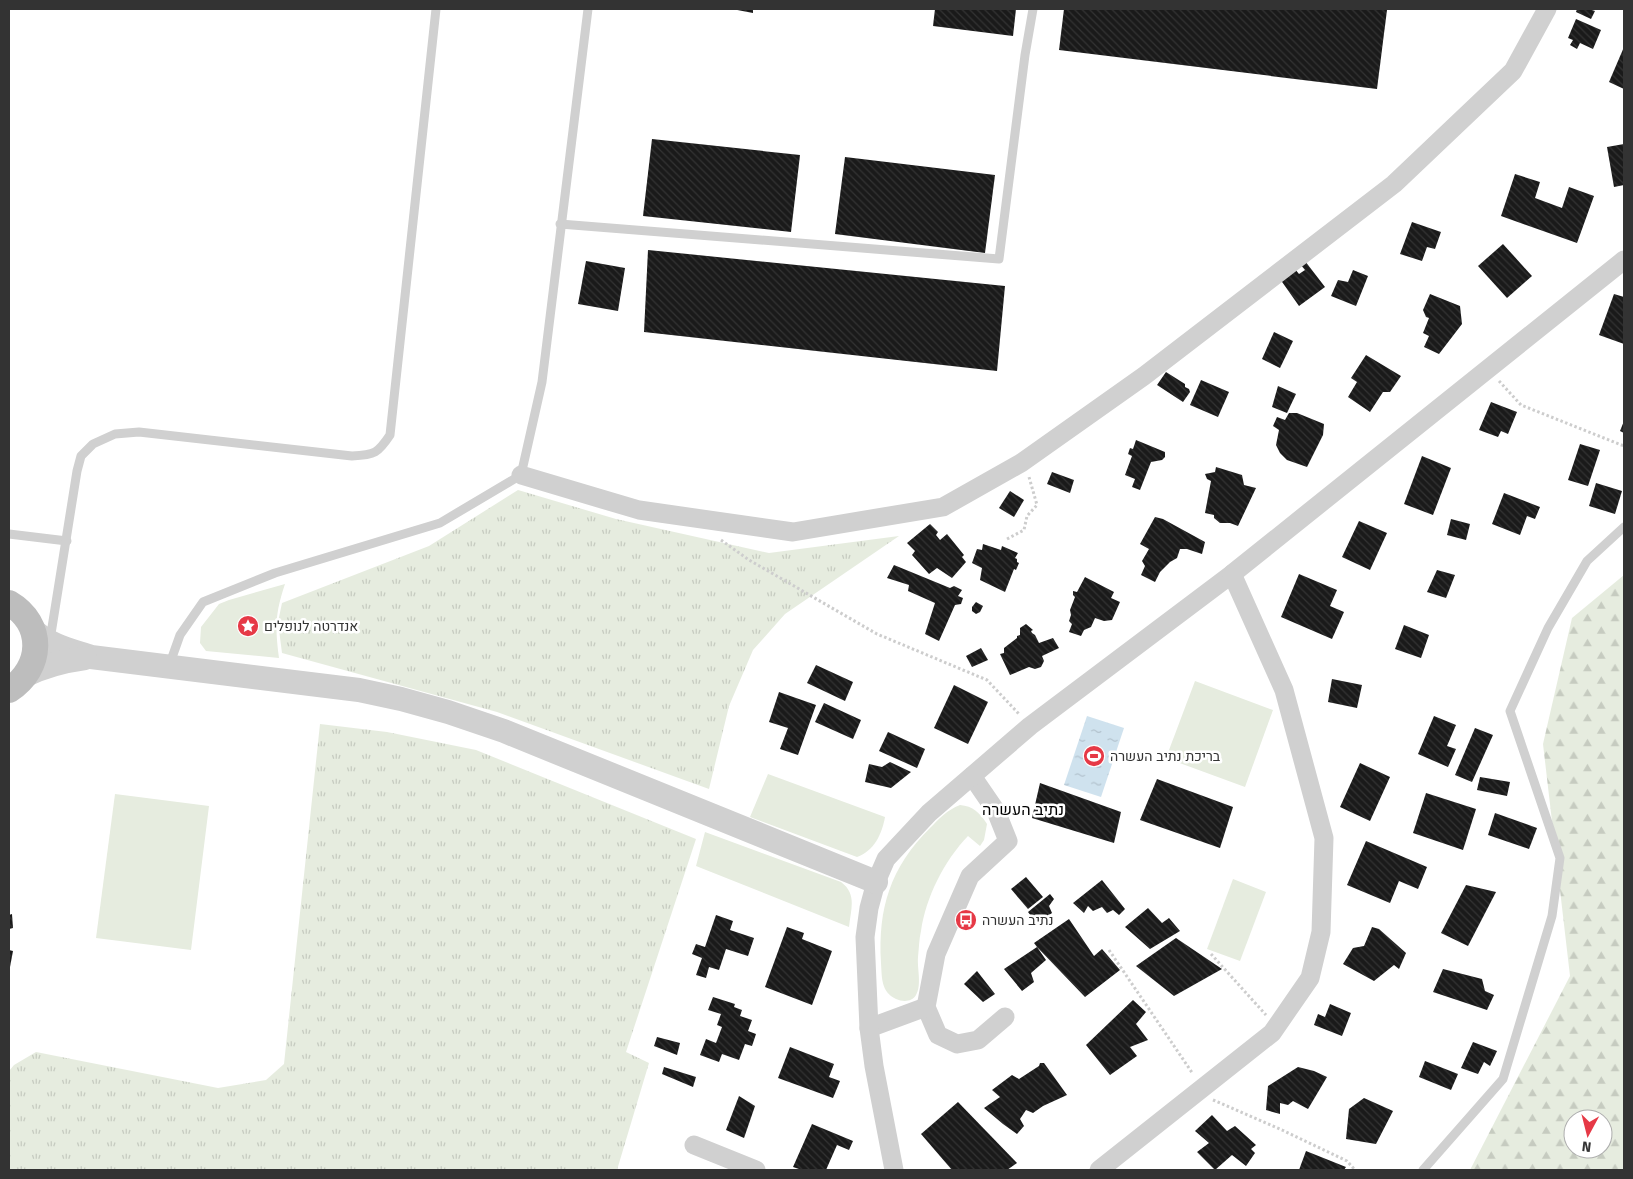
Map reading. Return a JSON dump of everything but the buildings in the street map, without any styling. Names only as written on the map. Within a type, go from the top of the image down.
[{"type":"main road","points":[[9,603],[17,608],[41,637],[35,642],[32,664],[18,682]]},
{"type":"street","points":[[521,475],[639,510],[792,532],[943,507],[1022,464],[1144,376],[1394,184],[1513,72],[1547,9]]},
{"type":"street","points":[[894,1170],[874,1066],[869,1028],[865,937],[869,908],[876,882],[886,858],[929,814],[1030,726],[1232,574],[1624,260]]},
{"type":"street","points":[[1099,1170],[1272,1034],[1310,978],[1321,932],[1324,838],[1284,690],[1232,574]]},
{"type":"street","points":[[41,637],[59,647],[91,657],[359,690],[448,712],[514,735],[876,882]]},
{"type":"street","points":[[18,682],[43,666],[60,661],[91,657]]},
{"type":"street","points":[[972,776],[996,811],[1008,841],[970,876],[936,954],[926,1007],[938,1035],[957,1044],[978,1040],[1005,1017]]},
{"type":"street","points":[[869,1028],[926,1007]]},
{"type":"street","points":[[694,1145],[756,1170]]},
{"type":"lane","points":[[41,637],[67,541],[77,471],[81,456],[93,444],[115,434],[140,432],[352,456],[368,455],[380,450],[390,435],[393,422],[436,9]]},
{"type":"lane","points":[[169,666],[180,635],[203,602],[275,573],[440,523],[521,475],[542,382],[588,9]]},
{"type":"lane","points":[[560,224],[999,259],[1025,55],[1033,9]]},
{"type":"lane","points":[[1423,1170],[1503,1079],[1552,916],[1560,858],[1510,711],[1548,628],[1587,561],[1624,526]]},
{"type":"lane","points":[[9,534],[67,541]]},
{"type":"path","points":[[1488,370],[1522,405],[1624,446]]},
{"type":"path","points":[[1007,539],[1024,530],[1027,516],[1037,505],[1028,474],[1022,464]]},
{"type":"path","points":[[719,538],[750,560],[877,634],[987,680],[1030,726]]},
{"type":"path","points":[[1109,950],[1201,1090],[1219,1104],[1282,1130],[1347,1162],[1355,1170]]},
{"type":"path","points":[[1211,954],[1277,1026]]},
{"type":"green space","points":[[518,490],[616,519],[769,553],[899,536],[785,614],[753,650],[729,706],[709,789],[497,712],[282,653],[278,622],[282,603],[429,546]]},
{"type":"green space","points":[[1624,575],[1624,1170],[1470,1170],[1570,976],[1543,744],[1572,618]]},
{"type":"green space","points":[[285,584],[279,604],[277,621],[279,658],[206,651],[200,643],[201,627],[219,604]]},
{"type":"green space","points":[[1195,681],[1273,710],[1245,787],[1166,758]]},
{"type":"green space","points":[[320,724],[387,732],[476,750],[696,839],[626,1052],[649,1063],[617,1170],[9,1170],[9,1071],[14,1065],[36,1052],[218,1088],[266,1080],[284,1064]]},
{"type":"green space","points":[[768,774],[885,817],[882,830],[873,846],[857,857],[750,817]]},
{"type":"green space","points":[[115,794],[209,806],[191,950],[96,938]]},
{"type":"green space","points":[[960,805],[979,813],[987,824],[984,840],[980,846],[968,836],[951,857],[937,880],[927,905],[920,934],[918,991],[912,999],[907,1001],[899,1000],[887,993],[883,984],[882,974],[882,924],[889,890],[905,858],[916,843],[944,815]]},
{"type":"green space","points":[[705,832],[841,882],[849,891],[852,902],[849,927],[696,866]]},
{"type":"green space","points":[[1233,879],[1266,892],[1240,961],[1207,949]]},
{"type":"water","name":"בריכת נתיב העשרה","points":[[1087,716],[1124,728],[1101,797],[1064,785]]},
{"type":"place","name":"אנדרטה לנופלים","points":[[248,626]]},
{"type":"place","name":"בריכת נתיב העשרה","points":[[1094,756]]},
{"type":"place","name":"נתיב העשרה","points":[[966,920]]},
{"type":"district","name":"נתיב העשרה","points":[[1023,809]]}]
